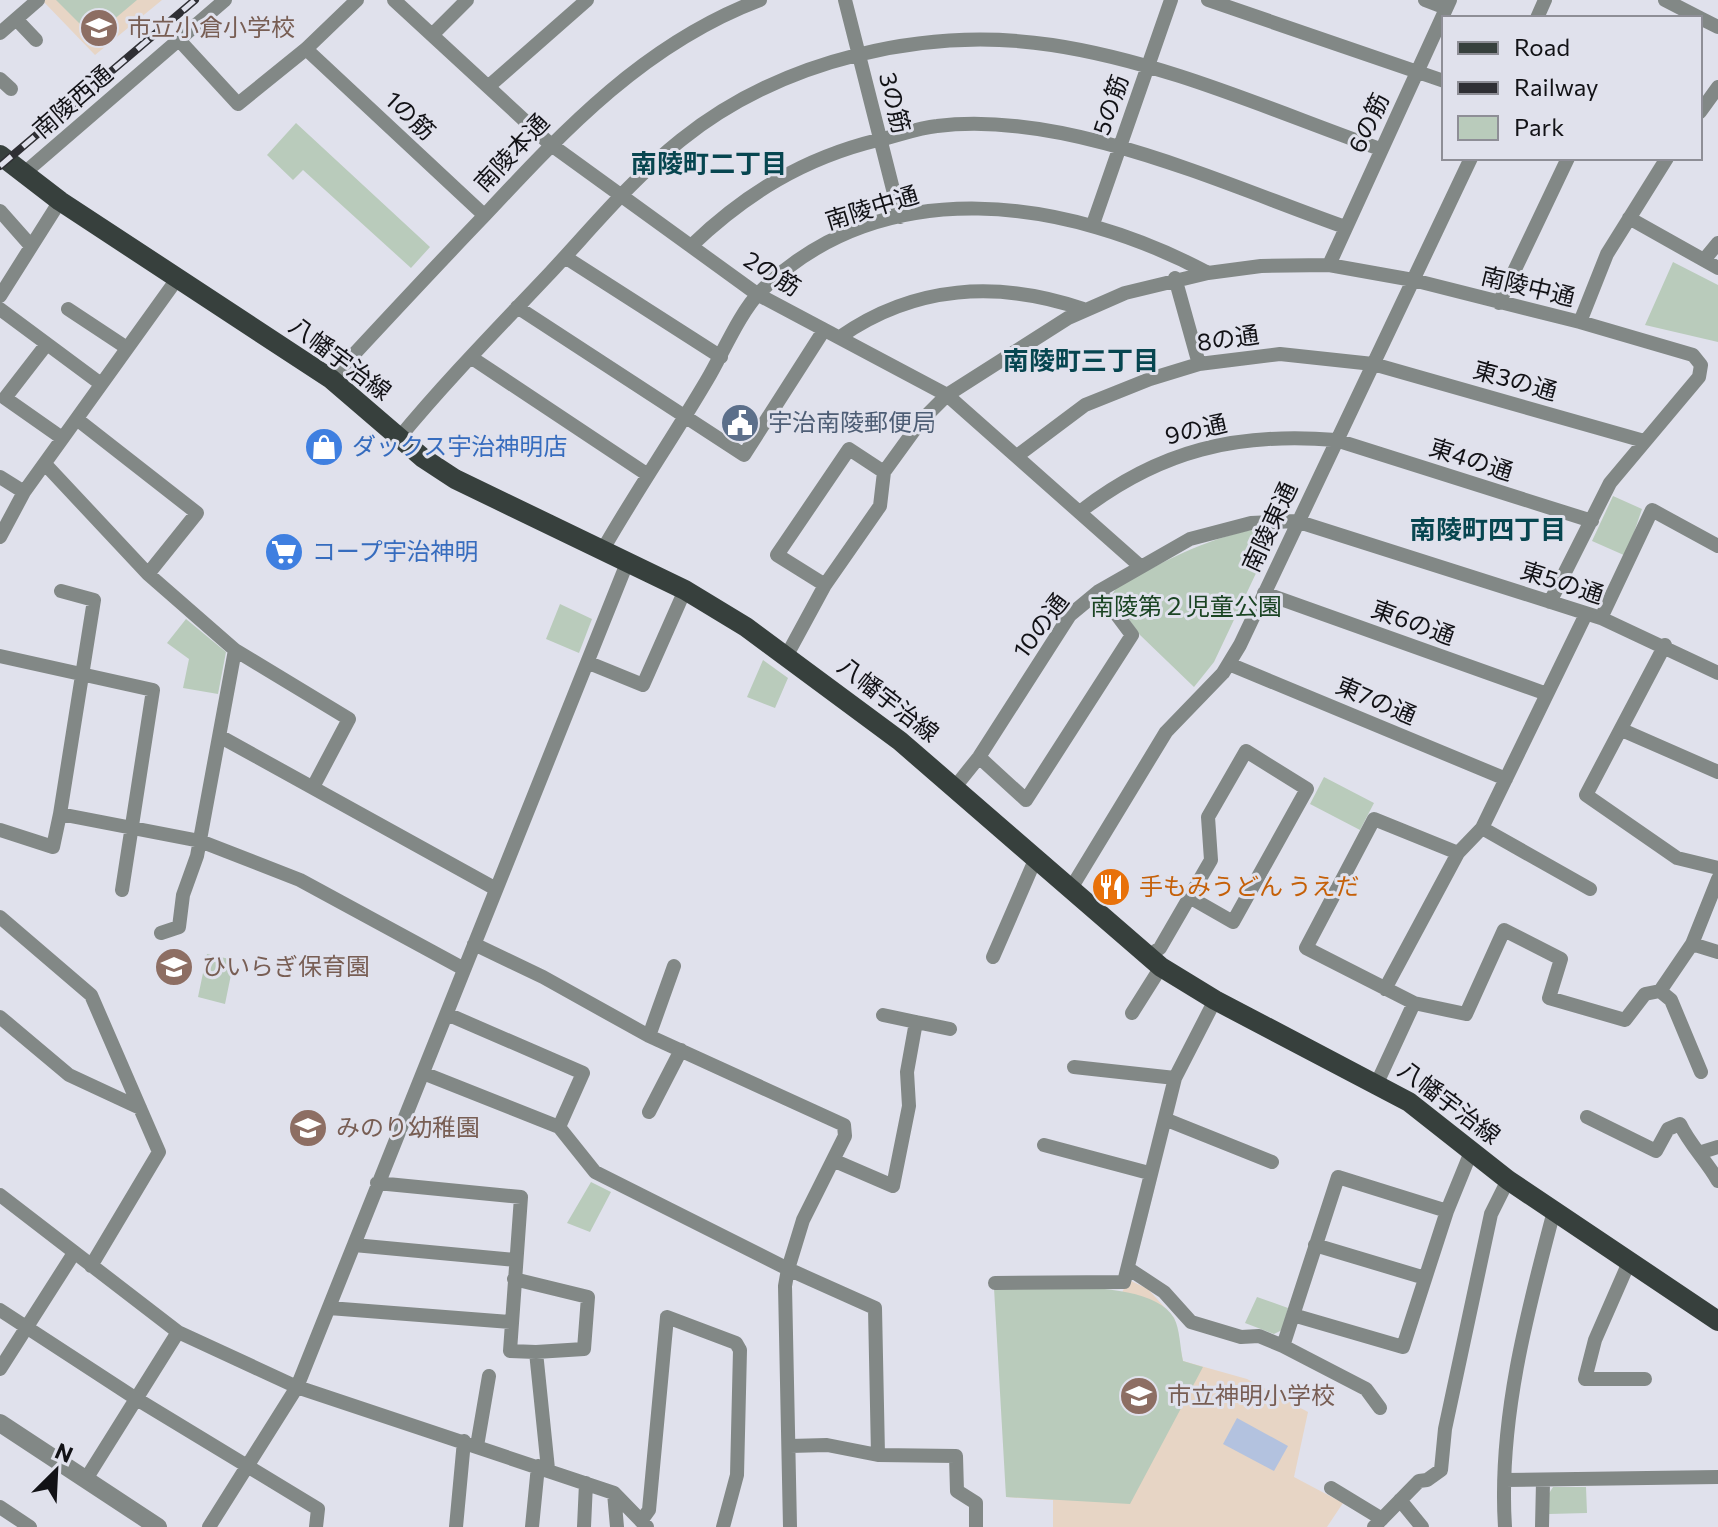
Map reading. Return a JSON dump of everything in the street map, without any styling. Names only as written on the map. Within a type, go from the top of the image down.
[{"type":"main road","name":"八幡宇治線","points":[[0,155],[22,175],[60,201],[331,379],[399,438],[455,479],[685,590],[787,655],[955,787],[1154,962],[1215,1000],[1409,1102],[1508,1180],[1718,1321]]},
{"type":"street","points":[[0,33],[38,0]]},
{"type":"street","name":"南陵西通","points":[[22,175],[225,0]]},
{"type":"street","points":[[179,40],[238,104],[306,49],[357,0]]},
{"type":"street","name":"2の筋","points":[[394,0],[550,144],[757,294],[947,395],[1140,566]]},
{"type":"street","points":[[433,34],[467,0]]},
{"type":"street","points":[[489,86],[587,0]]},
{"type":"street","name":"南陵本通","points":[[331,379],[550,144],[593,103],[639,67],[731,5],[760,0]]},
{"type":"street","name":"3の筋","points":[[845,0],[900,217]]},
{"type":"street","name":"5の筋","points":[[1093,224],[1171,0]]},
{"type":"street","points":[[1208,0],[1442,80]]},
{"type":"street","points":[[1425,0],[1448,4]]},
{"type":"street","points":[[1665,0],[1696,16]]},
{"type":"street","name":"6の筋","points":[[1329,265],[1442,17]]},
{"type":"street","points":[[16,19],[36,40]]},
{"type":"street","points":[[399,438],[621,195],[681,140],[730,108],[798,75],[860,54],[943,42],[997,40],[1068,48],[1147,67],[1380,149]]},
{"type":"street","name":"1の筋","points":[[306,49],[484,215]]},
{"type":"street","points":[[1702,108],[1718,87]]},
{"type":"street","points":[[691,246],[721,216],[777,179],[825,156],[935,126],[995,125],[1044,129],[1119,147],[1345,227]]},
{"type":"street","name":"南陵東通","points":[[1070,890],[1166,732],[1229,664],[1470,160]]},
{"type":"street","points":[[1499,303],[1567,160]]},
{"type":"street","points":[[1580,322],[1607,254],[1666,160]]},
{"type":"street","points":[[0,296],[60,201]]},
{"type":"street","name":"南陵中通","points":[[602,551],[757,294],[819,248],[900,217],[994,207],[1037,211],[1093,224],[1170,252],[1208,273]]},
{"type":"street","points":[[0,211],[31,246]]},
{"type":"street","points":[[1629,218],[1718,268]]},
{"type":"street","points":[[1704,260],[1718,243]]},
{"type":"street","points":[[565,257],[721,357]]},
{"type":"street","name":"南陵中通","points":[[884,472],[921,421],[947,395],[1083,309],[1175,278],[1261,266],[1329,265],[1413,280],[1580,322],[1693,355],[1701,365],[1699,377],[1644,441]]},
{"type":"street","points":[[1175,278],[1199,364]]},
{"type":"street","points":[[0,537],[24,492],[177,279]]},
{"type":"street","points":[[840,337],[902,303],[941,293],[978,289],[1016,292],[1083,309]]},
{"type":"street","points":[[517,307],[744,455],[824,330]]},
{"type":"street","points":[[0,309],[101,384]]},
{"type":"street","points":[[68,309],[127,348]]},
{"type":"street","points":[[46,345],[5,398],[62,438]]},
{"type":"street","name":"8の通","points":[[1017,456],[1085,405],[1199,364],[1280,354],[1373,364]]},
{"type":"street","points":[[472,358],[648,475]]},
{"type":"street","name":"東3の通","points":[[1373,364],[1644,441]]},
{"type":"street","points":[[78,420],[197,513],[148,574]]},
{"type":"street","name":"9の通","points":[[1081,511],[1135,473],[1201,448],[1265,440],[1336,440]]},
{"type":"street","name":"東4の通","points":[[1336,440],[1592,521]]},
{"type":"street","points":[[1550,602],[1610,483],[1644,441]]},
{"type":"street","points":[[787,655],[825,585],[880,506],[884,472],[849,449],[777,555],[825,585]]},
{"type":"street","points":[[45,464],[148,574],[235,650],[349,719],[313,787]]},
{"type":"street","points":[[0,477],[24,492]]},
{"type":"street","points":[[1601,618],[1652,510],[1718,546]]},
{"type":"street","name":"10の通","points":[[955,787],[979,757],[1070,615],[1099,591],[1172,547],[1207,532],[1251,523],[1296,521]]},
{"type":"street","name":"東5の通","points":[[1296,521],[1601,618],[1665,645],[1718,673]]},
{"type":"street","points":[[209,1527],[297,1387],[627,563]]},
{"type":"street","points":[[589,663],[643,685],[685,590]]},
{"type":"street","points":[[0,830],[53,847],[94,600],[61,591]]},
{"type":"street","points":[[979,757],[1026,800],[1132,635],[1099,591]]},
{"type":"street","name":"東6の通","points":[[1264,593],[1547,694]]},
{"type":"street","points":[[1385,989],[1458,853],[1482,828],[1586,614]]},
{"type":"street","points":[[1665,645],[1586,795],[1677,858],[1718,868]]},
{"type":"street","points":[[161,933],[179,927],[183,895],[200,841],[235,650]]},
{"type":"street","points":[[0,656],[153,690],[122,890]]},
{"type":"street","name":"東7の通","points":[[1229,664],[1506,779]]},
{"type":"street","points":[[1622,730],[1718,772]]},
{"type":"street","points":[[221,737],[496,889]]},
{"type":"street","points":[[1132,1013],[1160,948],[1211,860],[1208,817],[1246,751],[1307,789],[1233,922],[1191,898]]},
{"type":"street","points":[[60,814],[200,841],[300,880],[464,969]]},
{"type":"street","points":[[1458,853],[1374,819],[1306,948],[1414,1003],[1466,1014],[1504,930],[1561,959],[1549,998],[1625,1020],[1645,994],[1660,991],[1692,944],[1718,879]]},
{"type":"street","points":[[1482,828],[1590,889]]},
{"type":"street","points":[[993,957],[1035,860]]},
{"type":"street","points":[[0,917],[91,995],[159,1152],[91,1266]]},
{"type":"street","points":[[474,944],[543,977],[649,1036],[844,1125],[845,1136],[835,1161],[803,1220],[785,1286],[790,1527]]},
{"type":"street","points":[[1692,944],[1718,952]]},
{"type":"street","points":[[649,1036],[674,966]]},
{"type":"street","points":[[1660,991],[1671,1000],[1701,1072]]},
{"type":"street","points":[[995,1283],[1124,1282],[1149,1173],[1167,1120],[1175,1078],[1215,1000]]},
{"type":"street","points":[[1377,1083],[1414,1003]]},
{"type":"street","points":[[447,1014],[583,1073],[559,1127]]},
{"type":"street","points":[[883,1015],[950,1029]]},
{"type":"street","points":[[0,1017],[69,1075],[140,1108]]},
{"type":"street","points":[[835,1161],[893,1186],[909,1106],[907,1072],[916,1022]]},
{"type":"street","points":[[649,1112],[681,1050]]},
{"type":"street","points":[[1074,1067],[1175,1078]]},
{"type":"street","points":[[423,1073],[559,1127],[595,1172],[788,1269],[875,1308],[878,1455]]},
{"type":"street","points":[[1587,1117],[1656,1151],[1668,1129],[1680,1124],[1689,1142],[1702,1152],[1718,1181]]},
{"type":"street","points":[[1167,1120],[1272,1162]]},
{"type":"street","points":[[1044,1145],[1149,1173]]},
{"type":"street","points":[[1702,1152],[1718,1147]]},
{"type":"street","points":[[1293,1315],[1403,1347],[1447,1211],[1471,1152]]},
{"type":"street","points":[[1283,1346],[1338,1177],[1447,1211]]},
{"type":"street","points":[[1342,1489],[1378,1523],[1419,1481],[1427,1480],[1441,1470],[1445,1429],[1491,1214],[1508,1180]]},
{"type":"street","points":[[377,1183],[521,1197],[514,1279],[510,1351],[584,1349],[588,1297],[514,1279]]},
{"type":"street","points":[[0,1195],[178,1332],[297,1387],[614,1493],[644,1524],[649,1510],[667,1317],[736,1343],[740,1350],[737,1475],[723,1527]]},
{"type":"street","points":[[1505,1527],[1511,1405],[1533,1291],[1554,1211]]},
{"type":"street","points":[[354,1245],[516,1260]]},
{"type":"street","points":[[1315,1245],[1425,1278]]},
{"type":"street","points":[[0,1369],[74,1253]]},
{"type":"street","points":[[1630,1260],[1595,1340],[1585,1379],[1645,1379]]},
{"type":"street","points":[[1129,1269],[1164,1292],[1191,1322],[1241,1337],[1259,1336],[1283,1346],[1366,1389],[1380,1408]]},
{"type":"street","points":[[329,1308],[511,1322]]},
{"type":"street","points":[[0,1310],[135,1398],[318,1509],[316,1527]]},
{"type":"street","points":[[86,1479],[178,1332]]},
{"type":"street","points":[[532,1527],[543,1467],[536,1352]]},
{"type":"street","points":[[456,1527],[470,1443],[489,1376]]},
{"type":"street","points":[[0,1423],[158,1527]]},
{"type":"street","points":[[790,1446],[827,1445],[893,1458],[956,1456],[957,1491],[976,1503],[976,1527]]},
{"type":"street","points":[[1505,1480],[1543,1482],[1718,1477]]},
{"type":"street","points":[[1542,1527],[1543,1482]]},
{"type":"street","points":[[584,1527],[586,1483]]},
{"type":"street","points":[[614,1493],[617,1527]]},
{"type":"street","points":[[1400,1500],[1422,1527]]},
{"type":"street","points":[[0,1507],[30,1527]]},
{"type":"shaded area","name":"市立小倉小学校","points":[[42,0],[162,0],[95,55]]},
{"type":"shaded area","name":"市立神明小学校","points":[[1129,1280],[1148,1289],[1174,1318],[1183,1361],[1247,1379],[1308,1412],[1294,1477],[1343,1503],[1327,1527],[1053,1527],[1053,1500],[1006,1497]]},
{"type":"green space","points":[[56,0],[137,0],[93,37]]},
{"type":"green space","points":[[296,123],[430,247],[411,268],[303,170],[293,180],[267,155]]},
{"type":"green space","points":[[1673,262],[1718,285],[1718,342],[1645,325]]},
{"type":"green space","points":[[1613,496],[1642,509],[1626,556],[1592,541]]},
{"type":"green space","name":"南陵第２児童公園","points":[[1256,529],[1263,536],[1267,550],[1214,662],[1194,687],[1140,635],[1112,595],[1116,588],[1184,552]]},
{"type":"green space","points":[[560,604],[592,619],[579,653],[546,639]]},
{"type":"green space","points":[[186,619],[226,652],[218,694],[183,688],[189,659],[167,643]]},
{"type":"green space","points":[[763,660],[788,678],[775,708],[747,697]]},
{"type":"green space","points":[[1324,777],[1374,803],[1360,830],[1310,804]]},
{"type":"green space","points":[[207,954],[234,960],[225,1004],[198,997]]},
{"type":"green space","points":[[591,1182],[611,1192],[590,1232],[567,1223]]},
{"type":"green space","points":[[994,1288],[1118,1290],[1161,1305],[1174,1318],[1183,1361],[1203,1367],[1130,1504],[1006,1497]]},
{"type":"green space","points":[[1257,1297],[1288,1308],[1282,1330],[1274,1334],[1245,1323]]},
{"type":"green space","points":[[1553,1487],[1586,1487],[1587,1513],[1549,1514],[1548,1495]]},
{"type":"water","points":[[1237,1418],[1288,1446],[1274,1471],[1223,1444]]},
{"type":"railway","points":[[0,166],[195,0]]},
{"type":"place","name":"市立小倉小学校","points":[[99,28]]},
{"type":"place","name":"宇治南陵郵便局","points":[[740,423]]},
{"type":"place","name":"ダックス宇治神明店","points":[[324,447]]},
{"type":"place","name":"コープ宇治神明","points":[[284,552]]},
{"type":"place","name":"手もみうどん うえだ","points":[[1111,887]]},
{"type":"place","name":"ひいらぎ保育園","points":[[174,967]]},
{"type":"place","name":"みのり幼稚園","points":[[308,1128]]},
{"type":"place","name":"市立神明小学校","points":[[1139,1396]]},
{"type":"district","name":"南陵町二丁目","points":[[709,164]]},
{"type":"district","name":"南陵町三丁目","points":[[1081,361]]},
{"type":"district","name":"南陵町四丁目","points":[[1488,530]]}]
